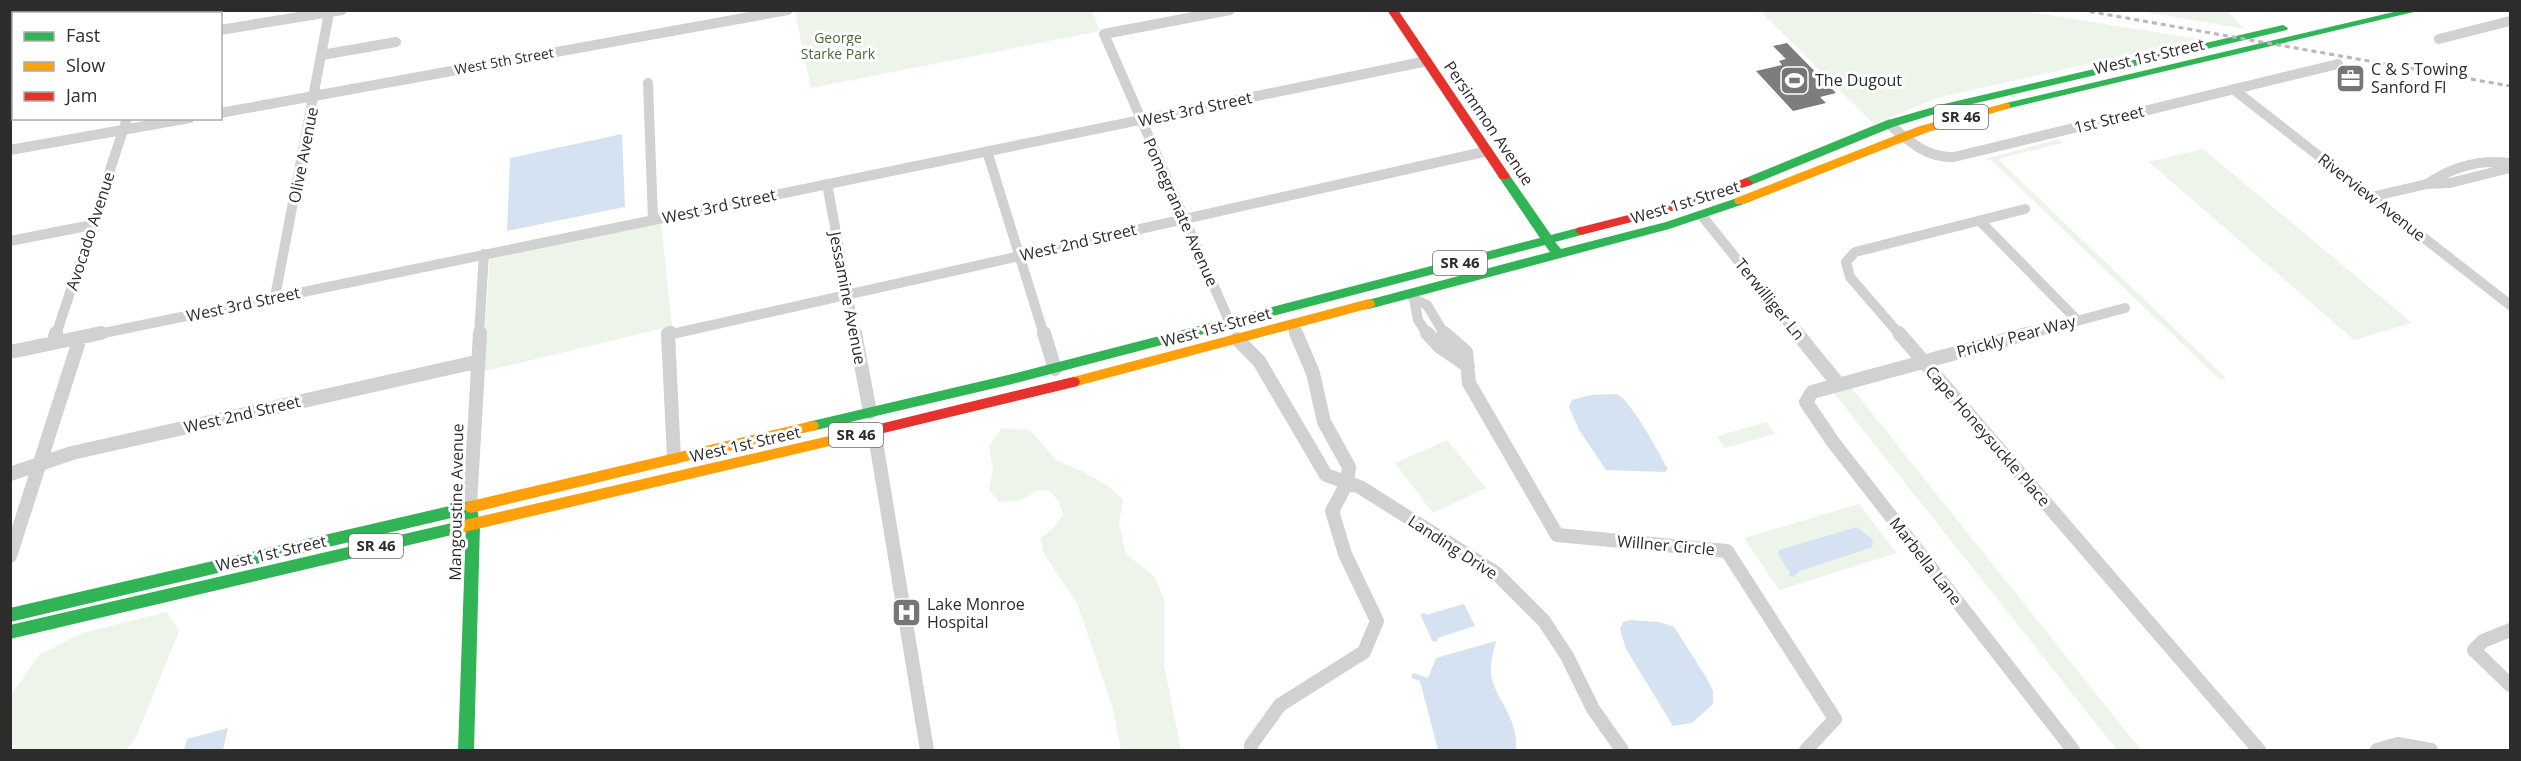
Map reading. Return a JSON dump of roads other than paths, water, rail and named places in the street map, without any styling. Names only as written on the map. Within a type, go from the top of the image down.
[{"type":"main road","name":"Persimmon Avenue","points":[[1392,10],[1558,255]]},
{"type":"main road","name":"West 1st Street","points":[[10,615],[1055,369],[1549,240],[1715,194],[1889,124],[1968,100],[2359,10]]},
{"type":"main road","name":"West 1st Street","points":[[10,632],[1016,397],[1413,296],[1702,216],[1763,194],[1902,136],[1992,110],[2417,10]]},
{"type":"main road","points":[[1182,354],[1194,343],[1220,336],[1230,323]]},
{"type":"main road","points":[[874,430],[896,413],[941,402],[962,391]]},
{"type":"main road","points":[[809,446],[832,432],[855,425],[870,412]]},
{"type":"main road","name":"Mangoustine Avenue","points":[[466,750],[473,524],[470,505]]},
{"type":"street","points":[[222,30],[342,10]]},
{"type":"street","name":"West 5th Street","points":[[222,113],[788,10]]},
{"type":"street","name":"Pomegranate Avenue","points":[[1230,10],[1104,34],[1230,323]]},
{"type":"street","name":"Olive Avenue","points":[[275,297],[329,13]]},
{"type":"street","points":[[2439,39],[2511,21]]},
{"type":"street","points":[[321,55],[396,42]]},
{"type":"street","name":"West 3rd Street","points":[[10,352],[1427,61]]},
{"type":"street","name":"1st Street","points":[[1889,124],[1929,155],[1958,158],[1985,149],[2338,64]]},
{"type":"street","points":[[648,83],[653,219]]},
{"type":"street","name":"Riverview Avenue","points":[[2233,89],[2511,305]]},
{"type":"street","name":"Avocado Avenue","points":[[52,343],[126,120]]},
{"type":"street","points":[[10,150],[179,120]]},
{"type":"street","points":[[987,151],[1055,369]]},
{"type":"street","name":"West 2nd Street","points":[[674,458],[668,334],[1488,151]]},
{"type":"street","points":[[2427,184],[2439,174],[2472,165],[2493,160],[2511,162]]},
{"type":"street","points":[[2472,165],[2486,174]]},
{"type":"street","points":[[2372,197],[2427,184],[2450,183],[2511,168]]},
{"type":"street","name":"Jessamine Avenue","points":[[827,184],[870,412]]},
{"type":"street","name":"Cape Honeysuckle Place","points":[[2025,209],[1855,252],[1846,262],[1850,277],[2259,750]]},
{"type":"street","name":"Terwilliger Ln","points":[[1702,216],[1838,384]]},
{"type":"street","points":[[1980,221],[2077,320]]},
{"type":"street","points":[[10,241],[92,225]]},
{"type":"street","name":"Mangoustine Avenue","points":[[470,505],[476,362],[484,254]]},
{"type":"street","name":"Willner Circle","points":[[1413,296],[1413,311],[1428,334],[1448,355],[1468,366],[1468,383],[1557,535],[1727,551],[1835,720],[1806,750]]},
{"type":"street","name":"Prickly Pear Way","points":[[1838,384],[2125,308]]},
{"type":"street","points":[[1251,750],[1251,745],[1280,705],[1364,652],[1377,621],[1344,554],[1332,511],[1347,483],[1349,467],[1324,422],[1313,373],[1292,325]]},
{"type":"street","points":[[10,556],[80,338]]},
{"type":"street","name":"Landing Drive","points":[[1237,339],[1259,361],[1326,475],[1360,487],[1496,573],[1544,621],[1567,656],[1593,709],[1622,750]]},
{"type":"street","name":"West 2nd Street","points":[[10,474],[83,450],[476,362]]},
{"type":"street","name":"Marbella Lane","points":[[1838,384],[1809,395],[1806,402],[1809,411],[2073,750]]},
{"type":"street","points":[[874,430],[927,750]]},
{"type":"street","points":[[2511,630],[2483,641],[2474,650],[2511,686]]},
{"type":"street","points":[[2377,750],[2398,744],[2432,750]]},
{"type":"water","points":[[622,134],[625,207],[507,231],[510,158]]},
{"type":"water","points":[[1617,394],[1645,428],[1668,469],[1665,472],[1606,470],[1579,430],[1569,407],[1572,400],[1590,395]]},
{"type":"water","points":[[1857,527],[1872,539],[1873,545],[1870,548],[1800,571],[1794,577],[1789,576],[1790,573],[1778,554],[1779,550]]},
{"type":"water","points":[[1464,604],[1475,626],[1437,638],[1438,641],[1433,642],[1420,614],[1425,613],[1426,615]]},
{"type":"water","points":[[1630,620],[1659,622],[1674,627],[1706,677],[1713,691],[1713,704],[1692,723],[1673,726],[1626,649],[1620,629],[1623,622]]},
{"type":"water","points":[[1496,641],[1491,669],[1492,679],[1513,726],[1516,750],[1438,750],[1420,681],[1411,678],[1413,673],[1428,678],[1436,658]]},
{"type":"water","points":[[228,728],[223,750],[184,750],[187,739]]},
{"type":"railway","points":[[151,12],[160,10]]},
{"type":"railway","points":[[2081,10],[2510,86]]},
{"type":"place","name":"C & S Towing Sanford Fl","points":[[2350,78]]},
{"type":"place","name":"The Dugout","points":[[1794,80]]},
{"type":"place","name":"Lake Monroe Hospital","points":[[906,613]]},
{"type":"park label","name":"George Starke Park","points":[[838,46]]}]
